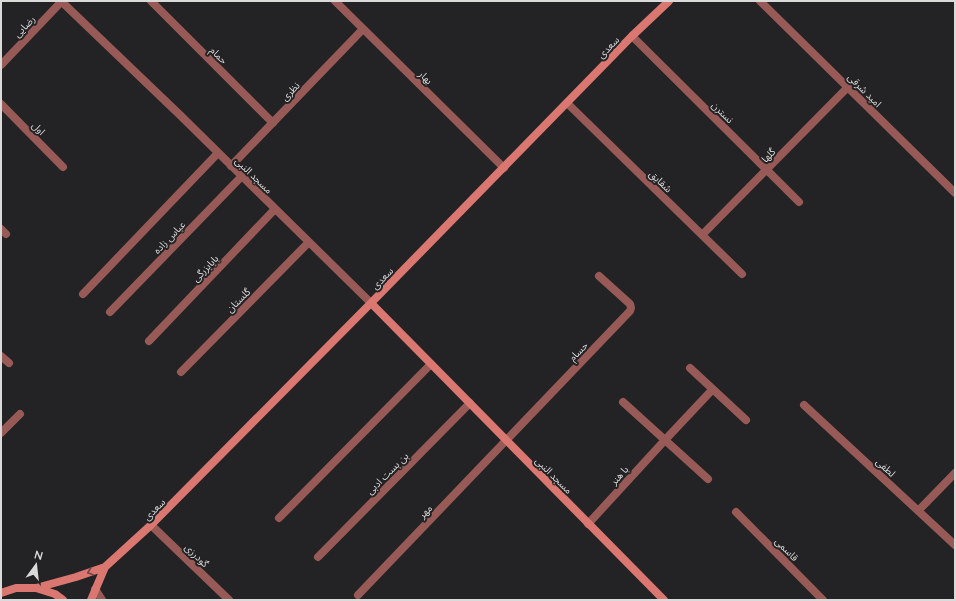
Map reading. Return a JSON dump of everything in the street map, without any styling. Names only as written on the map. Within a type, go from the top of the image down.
[{"type":"main road","name":"سعدی","points":[[36,588],[105,567],[151,526],[371,304],[632,36],[669,1]]},
{"type":"main road","name":"مسجد النبی","points":[[371,304],[664,600]]},
{"type":"main road","name":"سعدی","points":[[90,600],[105,567]]},
{"type":"main road","points":[[1,593],[16,588],[36,588],[55,594],[63,600]]},
{"type":"street","name":"رضایی","points":[[1,65],[62,1]]},
{"type":"street","name":"مسجد النبی","points":[[62,1],[371,304]]},
{"type":"street","name":"حمام","points":[[151,1],[272,123]]},
{"type":"street","name":"بهار","points":[[335,1],[504,168]]},
{"type":"street","name":"امید شرقی","points":[[760,1],[954,190]]},
{"type":"street","name":"نظری","points":[[231,166],[363,29]]},
{"type":"street","name":"نسترن","points":[[632,36],[799,202]]},
{"type":"street","name":"گلها","points":[[702,235],[848,87]]},
{"type":"street","name":"شقایق","points":[[566,103],[742,274]]},
{"type":"street","name":"اول","points":[[1,104],[63,167]]},
{"type":"street","points":[[83,294],[218,153]]},
{"type":"street","name":"عباس زاده","points":[[110,312],[242,176]]},
{"type":"street","name":"بابابزرگی","points":[[149,341],[275,209]]},
{"type":"street","name":"گلستان","points":[[181,372],[309,242]]},
{"type":"street","name":"حسام","points":[[506,441],[630,311],[630,304],[599,276]]},
{"type":"street","points":[[1,356],[9,363]]},
{"type":"street","points":[[279,518],[431,364]]},
{"type":"street","points":[[690,368],[746,420]]},
{"type":"street","name":"با هنر","points":[[588,524],[712,390]]},
{"type":"street","points":[[623,402],[708,479]]},
{"type":"street","name":"بن بست ادبی","points":[[318,557],[470,403]]},
{"type":"street","name":"لطفی","points":[[804,405],[955,545]]},
{"type":"street","points":[[1,433],[20,414]]},
{"type":"street","name":"مهر","points":[[358,595],[506,441]]},
{"type":"street","points":[[918,511],[955,472]]},
{"type":"street","name":"قاسمی","points":[[736,512],[823,600]]},
{"type":"street","name":"گودرزی","points":[[151,526],[230,600]]},
{"type":"street","points":[[95,589],[102,600]]}]
